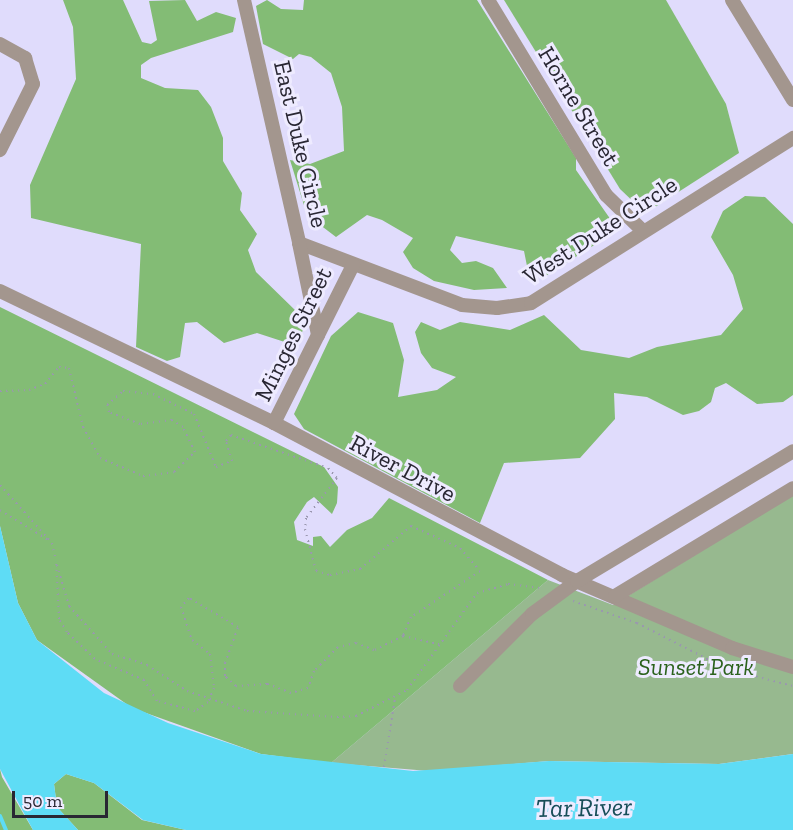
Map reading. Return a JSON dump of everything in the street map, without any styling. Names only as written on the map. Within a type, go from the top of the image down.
[{"type":"street","name":"East Duke Circle","points":[[244,0],[299,243],[353,265]]},
{"type":"street","name":"Horne Street","points":[[488,0],[606,195],[641,229]]},
{"type":"street","points":[[732,0],[793,100]]},
{"type":"street","points":[[0,44],[25,58],[33,84],[0,150]]},
{"type":"street","name":"West Duke Circle","points":[[353,265],[462,305],[497,308],[531,303],[641,229],[793,138]]},
{"type":"street","points":[[299,243],[318,335]]},
{"type":"street","name":"Minges Street","points":[[274,423],[353,265]]},
{"type":"street","name":"River Drive","points":[[0,291],[274,423],[382,484],[577,581],[732,648],[793,667]]},
{"type":"street","points":[[460,686],[532,614],[577,581],[793,451]]},
{"type":"street","points":[[615,596],[793,488]]},
{"type":"path","points":[[0,391],[29,390],[45,384],[59,367],[69,368],[92,446],[112,466],[143,476],[174,472],[195,452],[187,432],[172,420],[140,424],[109,412],[114,395],[123,392],[153,394],[195,414],[216,467],[232,461],[226,441],[231,435],[328,468],[337,478],[306,518],[308,552],[316,571],[330,575],[360,569],[379,558],[404,526],[460,548],[480,571],[411,617],[403,636]]},
{"type":"path","points":[[0,485],[52,543],[69,606],[100,644],[187,691],[247,711],[337,717],[356,716],[395,698],[419,676],[439,644],[477,593],[508,584],[545,589]]},
{"type":"path","points":[[0,510],[52,543]]},
{"type":"path","points":[[56,559],[59,619],[95,659],[132,672],[166,704],[195,711],[210,697],[210,654],[192,640],[181,607],[189,598],[238,627],[225,663],[225,676],[236,686],[267,684],[291,693],[308,688],[322,660],[339,647],[356,643],[374,650],[403,636],[439,644]]},
{"type":"path","points":[[569,599],[637,623],[727,669],[793,686]]},
{"type":"path","points":[[384,766],[395,698]]},
{"type":"green space","points":[[63,0],[123,0],[142,42],[151,44],[157,40],[149,1],[185,0],[197,21],[216,12],[236,18],[233,32],[151,58],[141,65],[141,78],[165,88],[198,90],[211,107],[223,138],[223,161],[242,193],[240,210],[257,234],[248,250],[256,272],[297,312],[304,327],[297,346],[257,333],[224,343],[197,322],[185,323],[180,357],[167,361],[136,347],[141,244],[31,218],[30,185],[76,79],[73,27]]},
{"type":"green space","points":[[267,0],[281,9],[303,10],[304,0],[477,0],[576,158],[576,170],[618,230],[544,277],[527,266],[524,251],[456,236],[450,250],[462,263],[476,261],[493,268],[507,288],[474,290],[434,281],[413,268],[403,252],[413,238],[382,220],[367,215],[336,237],[307,215],[290,160],[310,164],[344,151],[342,107],[331,73],[311,57],[299,54],[293,59],[263,44],[256,6]]},
{"type":"green space","points":[[504,0],[666,0],[726,104],[739,153],[652,209],[639,207],[620,189]]},
{"type":"green space","points":[[745,196],[765,197],[793,224],[793,395],[783,402],[757,404],[726,383],[715,388],[711,402],[699,411],[683,415],[647,397],[614,393],[615,419],[580,458],[504,463],[480,523],[304,429],[294,414],[331,336],[358,312],[393,323],[404,360],[398,397],[437,390],[456,377],[432,368],[421,353],[415,332],[421,322],[440,330],[460,322],[510,330],[544,315],[581,350],[629,358],[657,347],[721,335],[743,309],[733,275],[711,237],[723,211]]},
{"type":"green space","points":[[0,307],[324,467],[338,487],[337,503],[332,514],[314,497],[307,502],[294,522],[297,540],[313,546],[313,537],[321,536],[330,547],[347,530],[372,518],[389,498],[548,580],[331,763],[261,754],[132,708],[37,640],[18,603],[0,526]]},
{"type":"green space","name":"Sunset Park","points":[[793,495],[793,754],[719,764],[549,761],[429,771],[331,763],[548,580],[613,605]]},
{"type":"green space","points":[[0,769],[2,777],[33,830],[0,830]]},
{"type":"green space","points":[[66,774],[94,783],[142,820],[186,830],[78,830],[57,807],[54,784]]},
{"type":"water","name":"Tar River","points":[[0,526],[18,603],[37,640],[104,693],[168,723],[261,754],[413,771],[549,761],[719,764],[793,754],[793,830],[186,830],[143,820],[94,783],[66,774],[54,784],[57,807],[78,830],[33,830],[0,769]]},
{"type":"waterway","points":[[0,816],[6,830]]}]
